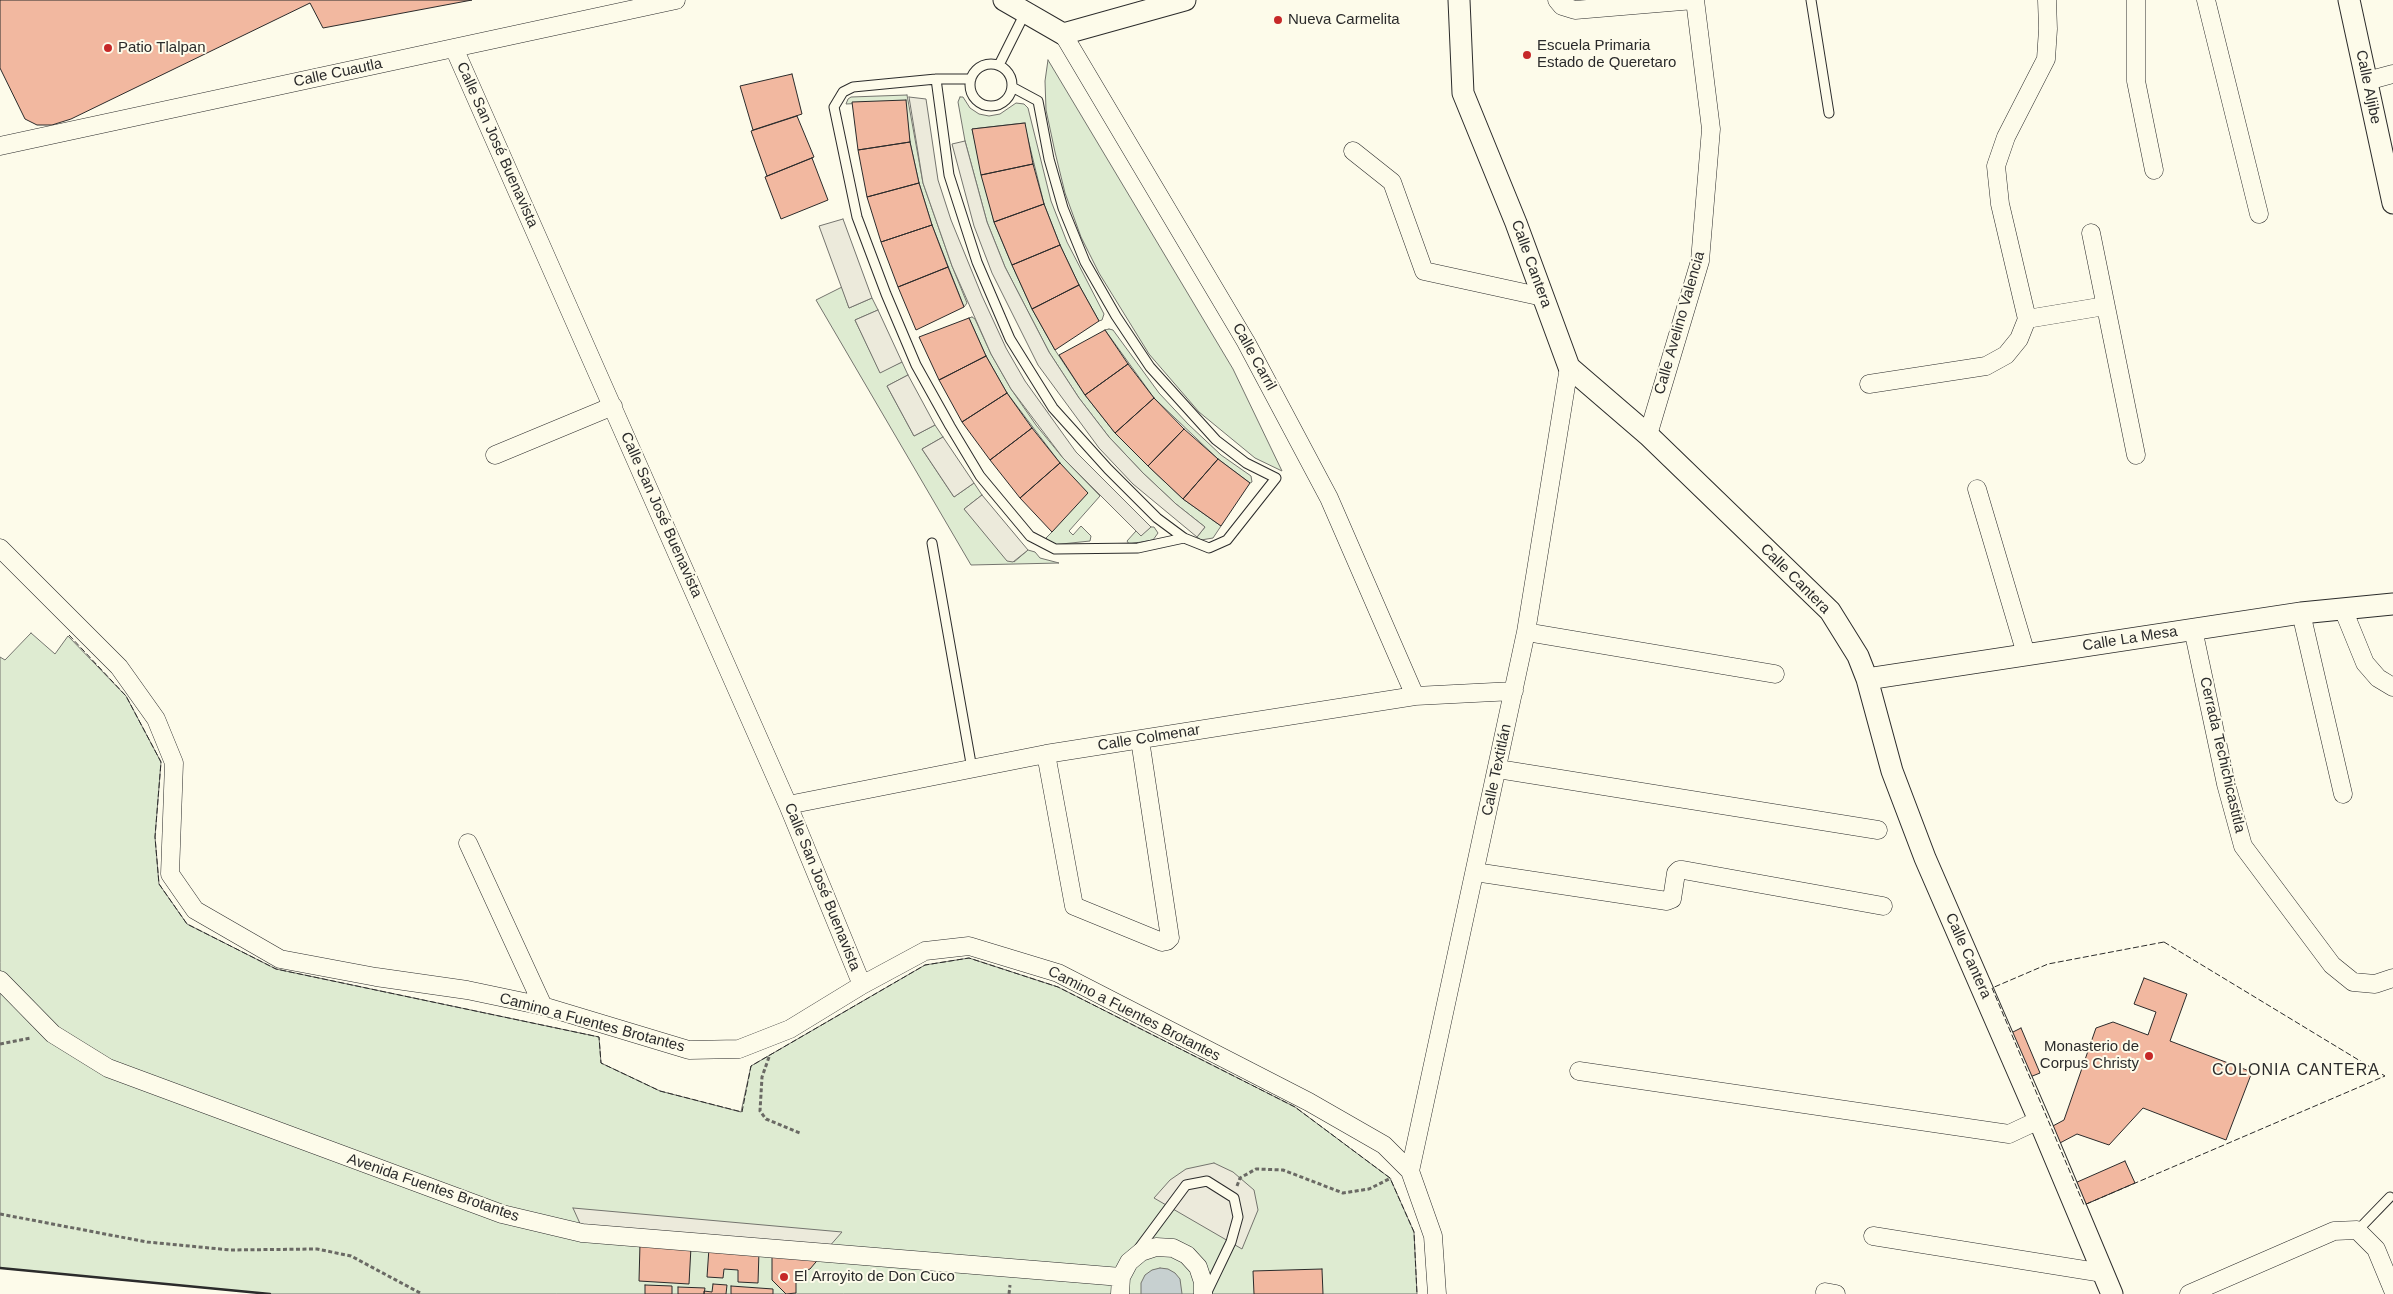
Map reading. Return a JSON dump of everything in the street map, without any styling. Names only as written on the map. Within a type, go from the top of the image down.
[{"type":"street","name":"Calle Cuautla","points":[[0,146],[676,0]]},
{"type":"street","points":[[1004,0],[1063,34],[1171,2]]},
{"type":"street","name":"Calle Cantera","points":[[1459,0],[1463,93],[1516,223],[1569,367],[1648,435],[1830,612],[1858,656],[1867,679],[1892,771],[1925,858],[2112,1294]]},
{"type":"street","points":[[1556,0],[1562,6],[1575,10],[1695,0]]},
{"type":"street","name":"Calle Avelino Valencia","points":[[1648,435],[1700,261],[1711,129],[1695,0]]},
{"type":"street","points":[[1869,384],[1986,366],[2006,356],[2019,339],[2027,319],[2000,204],[1996,166],[2006,137],[2046,59],[2047,0]]},
{"type":"street","points":[[2136,0],[2136,81],[2154,170]]},
{"type":"street","points":[[2206,0],[2259,214]]},
{"type":"street","name":"Calle Aljibe","points":[[2349,0],[2393,203]]},
{"type":"street","name":"Calle Carril","points":[[1063,34],[1246,342],[1329,498],[1415,696]]},
{"type":"street","name":"Calle San José Buenavista","points":[[454,48],[788,805],[862,984]]},
{"type":"street","points":[[2367,81],[2393,74]]},
{"type":"street","points":[[1353,151],[1392,182],[1424,271],[1543,297]]},
{"type":"street","points":[[2091,233],[2136,455]]},
{"type":"street","points":[[2027,319],[2105,306]]},
{"type":"street","name":"Calle Textitlán","points":[[1410,1171],[1526,632],[1569,367]]},
{"type":"street","points":[[495,456],[613,406]]},
{"type":"street","points":[[1977,489],[2026,654]]},
{"type":"street","name":"Camino a Fuentes Brotantes","points":[[0,548],[119,667],[156,719],[174,763],[170,874],[194,910],[280,959],[376,977],[467,990],[543,1006],[689,1050],[739,1049],[790,1029],[862,984],[925,951],[969,946],[1058,973],[1309,1102],[1384,1145],[1410,1171],[1433,1236],[1437,1294]]},
{"type":"street","name":"Calle La Mesa","points":[[1867,679],[2301,613],[2393,604]]},
{"type":"street","points":[[2343,609],[2365,663],[2378,678],[2393,687]]},
{"type":"street","points":[[2301,613],[2343,794]]},
{"type":"street","name":"Cerrada Techichicastitla","points":[[2193,629],[2226,784],[2243,846],[2332,965],[2353,982],[2375,984],[2393,978]]},
{"type":"street","points":[[1526,632],[1775,674]]},
{"type":"street","name":"Calle Colmenar","points":[[788,805],[1046,754],[1415,696],[1514,691]]},
{"type":"street","points":[[1046,754],[1074,906],[1162,942],[1170,938],[1140,740]]},
{"type":"street","points":[[1498,769],[1878,830]]},
{"type":"street","points":[[468,843],[543,1006]]},
{"type":"street","points":[[1475,872],[1667,901],[1672,899],[1676,873],[1679,870],[1683,870],[1883,906]]},
{"type":"street","name":"Avenida Fuentes Brotantes","points":[[0,980],[53,1034],[108,1068],[227,1114],[502,1214],[592,1234],[1123,1278]]},
{"type":"street","points":[[1578,1071],[2009,1134],[2039,1120]]},
{"type":"street","points":[[2189,1294],[2334,1231],[2357,1231],[2376,1249],[2393,1290]]},
{"type":"street","points":[[1872,1236],[2103,1273]]},
{"type":"street","points":[[1123,1278],[1141,1252],[1156,1247],[1173,1248],[1187,1255],[1198,1267],[1203,1282],[1204,1294]]},
{"type":"lane","points":[[1811,0],[1829,114]]},
{"type":"lane","points":[[1000,66],[1025,13]]},
{"type":"lane","points":[[992,64],[1000,66],[1009,74],[1012,87],[1007,100],[1001,104],[987,106],[975,99],[970,86],[971,79],[979,67],[992,64]]},
{"type":"lane","points":[[971,79],[936,79],[853,87],[842,92],[834,107],[857,217],[886,294],[916,364],[980,476],[1030,536],[1055,549],[1138,548],[1184,538]]},
{"type":"lane","points":[[936,79],[949,175],[977,262],[1010,339],[1053,408],[1156,518],[1184,538],[1209,548],[1227,540],[1276,478],[1246,463],[1216,440],[1150,367],[1116,316],[1084,262],[1063,208],[1049,159],[1038,101],[1012,87]]},
{"type":"lane","points":[[932,544],[972,769]]},
{"type":"lane","points":[[1123,1278],[1186,1184],[1208,1181],[1234,1198],[1238,1217],[1231,1242],[1204,1294]]},
{"type":"lane","points":[[2357,1231],[2390,1197]]},
{"type":"path","points":[[0,1044],[53,1034]]},
{"type":"path","points":[[771,1036],[770,1055],[762,1077],[760,1111],[766,1119],[800,1133]]},
{"type":"path","points":[[1234,1198],[1240,1178],[1256,1169],[1283,1170],[1343,1193],[1369,1189],[1410,1171]]},
{"type":"path","points":[[0,1214],[147,1242],[230,1250],[317,1248],[351,1256],[422,1294]]},
{"type":"green space","points":[[1048,60],[1233,369],[1282,471],[1255,458],[1199,412],[1149,354],[1099,273],[1081,237],[1065,193],[1055,152],[1046,110],[1045,81]]},
{"type":"green space","points":[[907,95],[923,183],[967,303],[964,307],[932,225],[919,183],[910,142],[905,101],[846,104],[851,97]]},
{"type":"green space","points":[[960,97],[963,97],[970,108],[979,114],[989,116],[1000,114],[1016,103],[1024,104],[1028,108],[1051,201],[1067,242],[1104,314],[1102,320],[1099,321],[1060,245],[1044,204],[1024,123],[972,129],[994,222],[1012,265],[1032,309],[1055,350],[1085,395],[1115,433],[1148,466],[1183,499],[1221,526],[1213,538],[1201,540],[1197,537],[1205,527],[1176,504],[1109,437],[1079,398],[1049,352],[1005,267],[987,222],[965,141],[958,102]]},
{"type":"green space","points":[[842,287],[849,308],[872,298],[878,310],[855,320],[880,372],[902,362],[908,375],[887,386],[914,436],[935,425],[943,437],[922,449],[954,497],[974,483],[982,495],[964,509],[1014,562],[1028,550],[1035,552],[1040,558],[1059,563],[971,565],[816,300]]},
{"type":"green space","points":[[969,318],[975,319],[991,354],[1011,389],[1036,425],[1063,458],[1100,496],[1069,531],[1073,535],[1081,526],[1091,536],[1090,541],[1052,545],[1046,538],[1052,532],[1060,463],[1007,393],[986,356]]},
{"type":"green space","points":[[1105,330],[1113,330],[1159,393],[1221,455],[1251,476],[1252,482],[1250,483],[1218,459],[1154,398]]},
{"type":"green space","points":[[1151,527],[1154,527],[1158,533],[1153,540],[1129,544],[1127,541],[1136,531],[1141,535]]},
{"type":"green space","points":[[31,633],[55,654],[68,636],[126,696],[161,762],[155,837],[159,884],[187,924],[276,969],[599,1037],[601,1063],[660,1091],[741,1112],[751,1066],[925,965],[969,958],[1058,987],[1295,1107],[1390,1178],[1414,1232],[1417,1294],[270,1294],[0,1268],[0,657],[5,660]]},
{"type":"shaded area","points":[[909,97],[926,99],[938,180],[951,220],[982,296],[1006,348],[1025,381],[1076,452],[1151,527],[1141,536],[1063,458],[1011,389],[991,354],[952,266],[923,183]]},
{"type":"shaded area","points":[[965,141],[987,222],[1005,267],[1049,352],[1079,398],[1109,437],[1176,504],[1205,527],[1197,537],[1133,484],[1099,448],[1038,365],[992,273],[974,226],[952,144]]},
{"type":"shaded area","points":[[843,219],[872,298],[849,308],[819,226]]},
{"type":"shaded area","points":[[878,310],[902,362],[880,373],[855,320]]},
{"type":"shaded area","points":[[908,375],[935,425],[914,436],[887,386]]},
{"type":"shaded area","points":[[943,437],[974,483],[954,497],[922,449]]},
{"type":"shaded area","points":[[982,495],[1028,550],[1013,562],[1007,561],[964,509]]},
{"type":"shaded area","points":[[1214,1163],[1233,1172],[1254,1190],[1258,1210],[1242,1249],[1154,1198],[1170,1180],[1186,1169]]},
{"type":"shaded area","points":[[573,1208],[842,1232],[828,1248],[582,1228]]},
{"type":"shaded area","points":[[1168,1269],[1175,1273],[1180,1279],[1182,1294],[1141,1294],[1141,1283],[1145,1275],[1152,1270]]},
{"type":"building","name":"Patio Tlalpan","points":[[0,0],[472,0],[323,28],[310,3],[71,119],[52,125],[37,125],[25,119],[0,68]]},
{"type":"building","points":[[792,74],[802,114],[753,130],[740,86]]},
{"type":"building","points":[[906,100],[910,142],[858,150],[852,102]]},
{"type":"building","points":[[797,116],[814,157],[767,176],[751,131]]},
{"type":"building","points":[[1025,123],[1033,164],[981,175],[972,129]]},
{"type":"building","points":[[910,142],[919,183],[867,197],[858,150]]},
{"type":"building","points":[[812,158],[828,200],[781,219],[765,177]]},
{"type":"building","points":[[1033,164],[1044,204],[994,222],[981,175]]},
{"type":"building","points":[[919,183],[932,225],[881,242],[867,197]]},
{"type":"building","points":[[1044,204],[1060,245],[1012,265],[994,222]]},
{"type":"building","points":[[932,225],[948,267],[898,287],[881,242]]},
{"type":"building","points":[[1060,245],[1079,285],[1032,309],[1012,265]]},
{"type":"building","points":[[948,267],[964,307],[916,330],[898,287]]},
{"type":"building","points":[[1079,285],[1099,321],[1055,350],[1032,309]]},
{"type":"building","points":[[969,318],[986,356],[939,380],[919,337]]},
{"type":"building","points":[[1105,330],[1128,364],[1085,395],[1059,355]]},
{"type":"building","points":[[986,356],[1007,393],[962,422],[939,380]]},
{"type":"building","points":[[1128,364],[1154,398],[1115,433],[1085,395]]},
{"type":"building","points":[[1007,393],[1032,428],[990,460],[962,422]]},
{"type":"building","points":[[1154,398],[1184,429],[1148,466],[1115,433]]},
{"type":"building","points":[[1032,428],[1060,463],[1020,498],[990,460]]},
{"type":"building","points":[[1184,429],[1218,459],[1183,499],[1148,466]]},
{"type":"building","points":[[1218,459],[1250,483],[1221,526],[1183,499]]},
{"type":"building","points":[[1060,463],[1088,493],[1052,532],[1020,498]]},
{"type":"building","name":"Monasterio de Corpus Christy","points":[[2144,978],[2187,994],[2170,1041],[2252,1072],[2226,1140],[2143,1108],[2109,1145],[2077,1134],[2058,1144],[2051,1127],[2064,1120],[2096,1028],[2113,1022],[2148,1035],[2156,1012],[2134,1004]]},
{"type":"building","points":[[2021,1028],[2040,1073],[2030,1077],[2011,1033]]},
{"type":"building","points":[[2125,1161],[2135,1183],[2084,1205],[2075,1183]]},
{"type":"building","points":[[640,1244],[691,1247],[689,1284],[639,1281]]},
{"type":"building","points":[[709,1248],[759,1251],[758,1283],[738,1282],[738,1270],[724,1269],[723,1278],[707,1277]]},
{"type":"building","name":"El Arroyito de Don Cuco","points":[[772,1254],[821,1256],[810,1269],[796,1274],[796,1293],[786,1294],[772,1280]]},
{"type":"building","points":[[1322,1269],[1323,1294],[1254,1294],[1253,1271]]},
{"type":"building","points":[[713,1284],[727,1285],[726,1294],[704,1294],[704,1291],[712,1292]]},
{"type":"building","points":[[645,1285],[672,1286],[672,1294],[645,1294]]},
{"type":"building","points":[[731,1286],[773,1289],[773,1294],[731,1294]]},
{"type":"building","points":[[678,1287],[705,1288],[704,1294],[678,1294]]},
{"type":"fence","points":[[69,635],[126,696],[161,762],[155,837],[159,884],[187,924],[276,969],[599,1037],[601,1063],[660,1091],[742,1112],[751,1066],[925,965],[969,958],[1058,987],[1295,1107],[1390,1178],[1414,1232],[1417,1294]]},
{"type":"fence","points":[[2164,942],[2385,1076],[2084,1205],[1992,988],[2048,964],[2164,942]]},
{"type":"wall","points":[[0,1268],[270,1294]]},
{"type":"place","name":"Nueva Carmelita","points":[[1278,20]]},
{"type":"place","name":"Patio Tlalpan","points":[[108,48]]},
{"type":"place","name":"Escuela Primaria Estado de Queretaro","points":[[1527,55]]},
{"type":"place","name":"Monasterio de Corpus Christy","points":[[2149,1056]]},
{"type":"place","name":"El Arroyito de Don Cuco","points":[[784,1277]]},
{"type":"district","name":"COLONIA CANTERA","points":[[2296,1071]]}]
